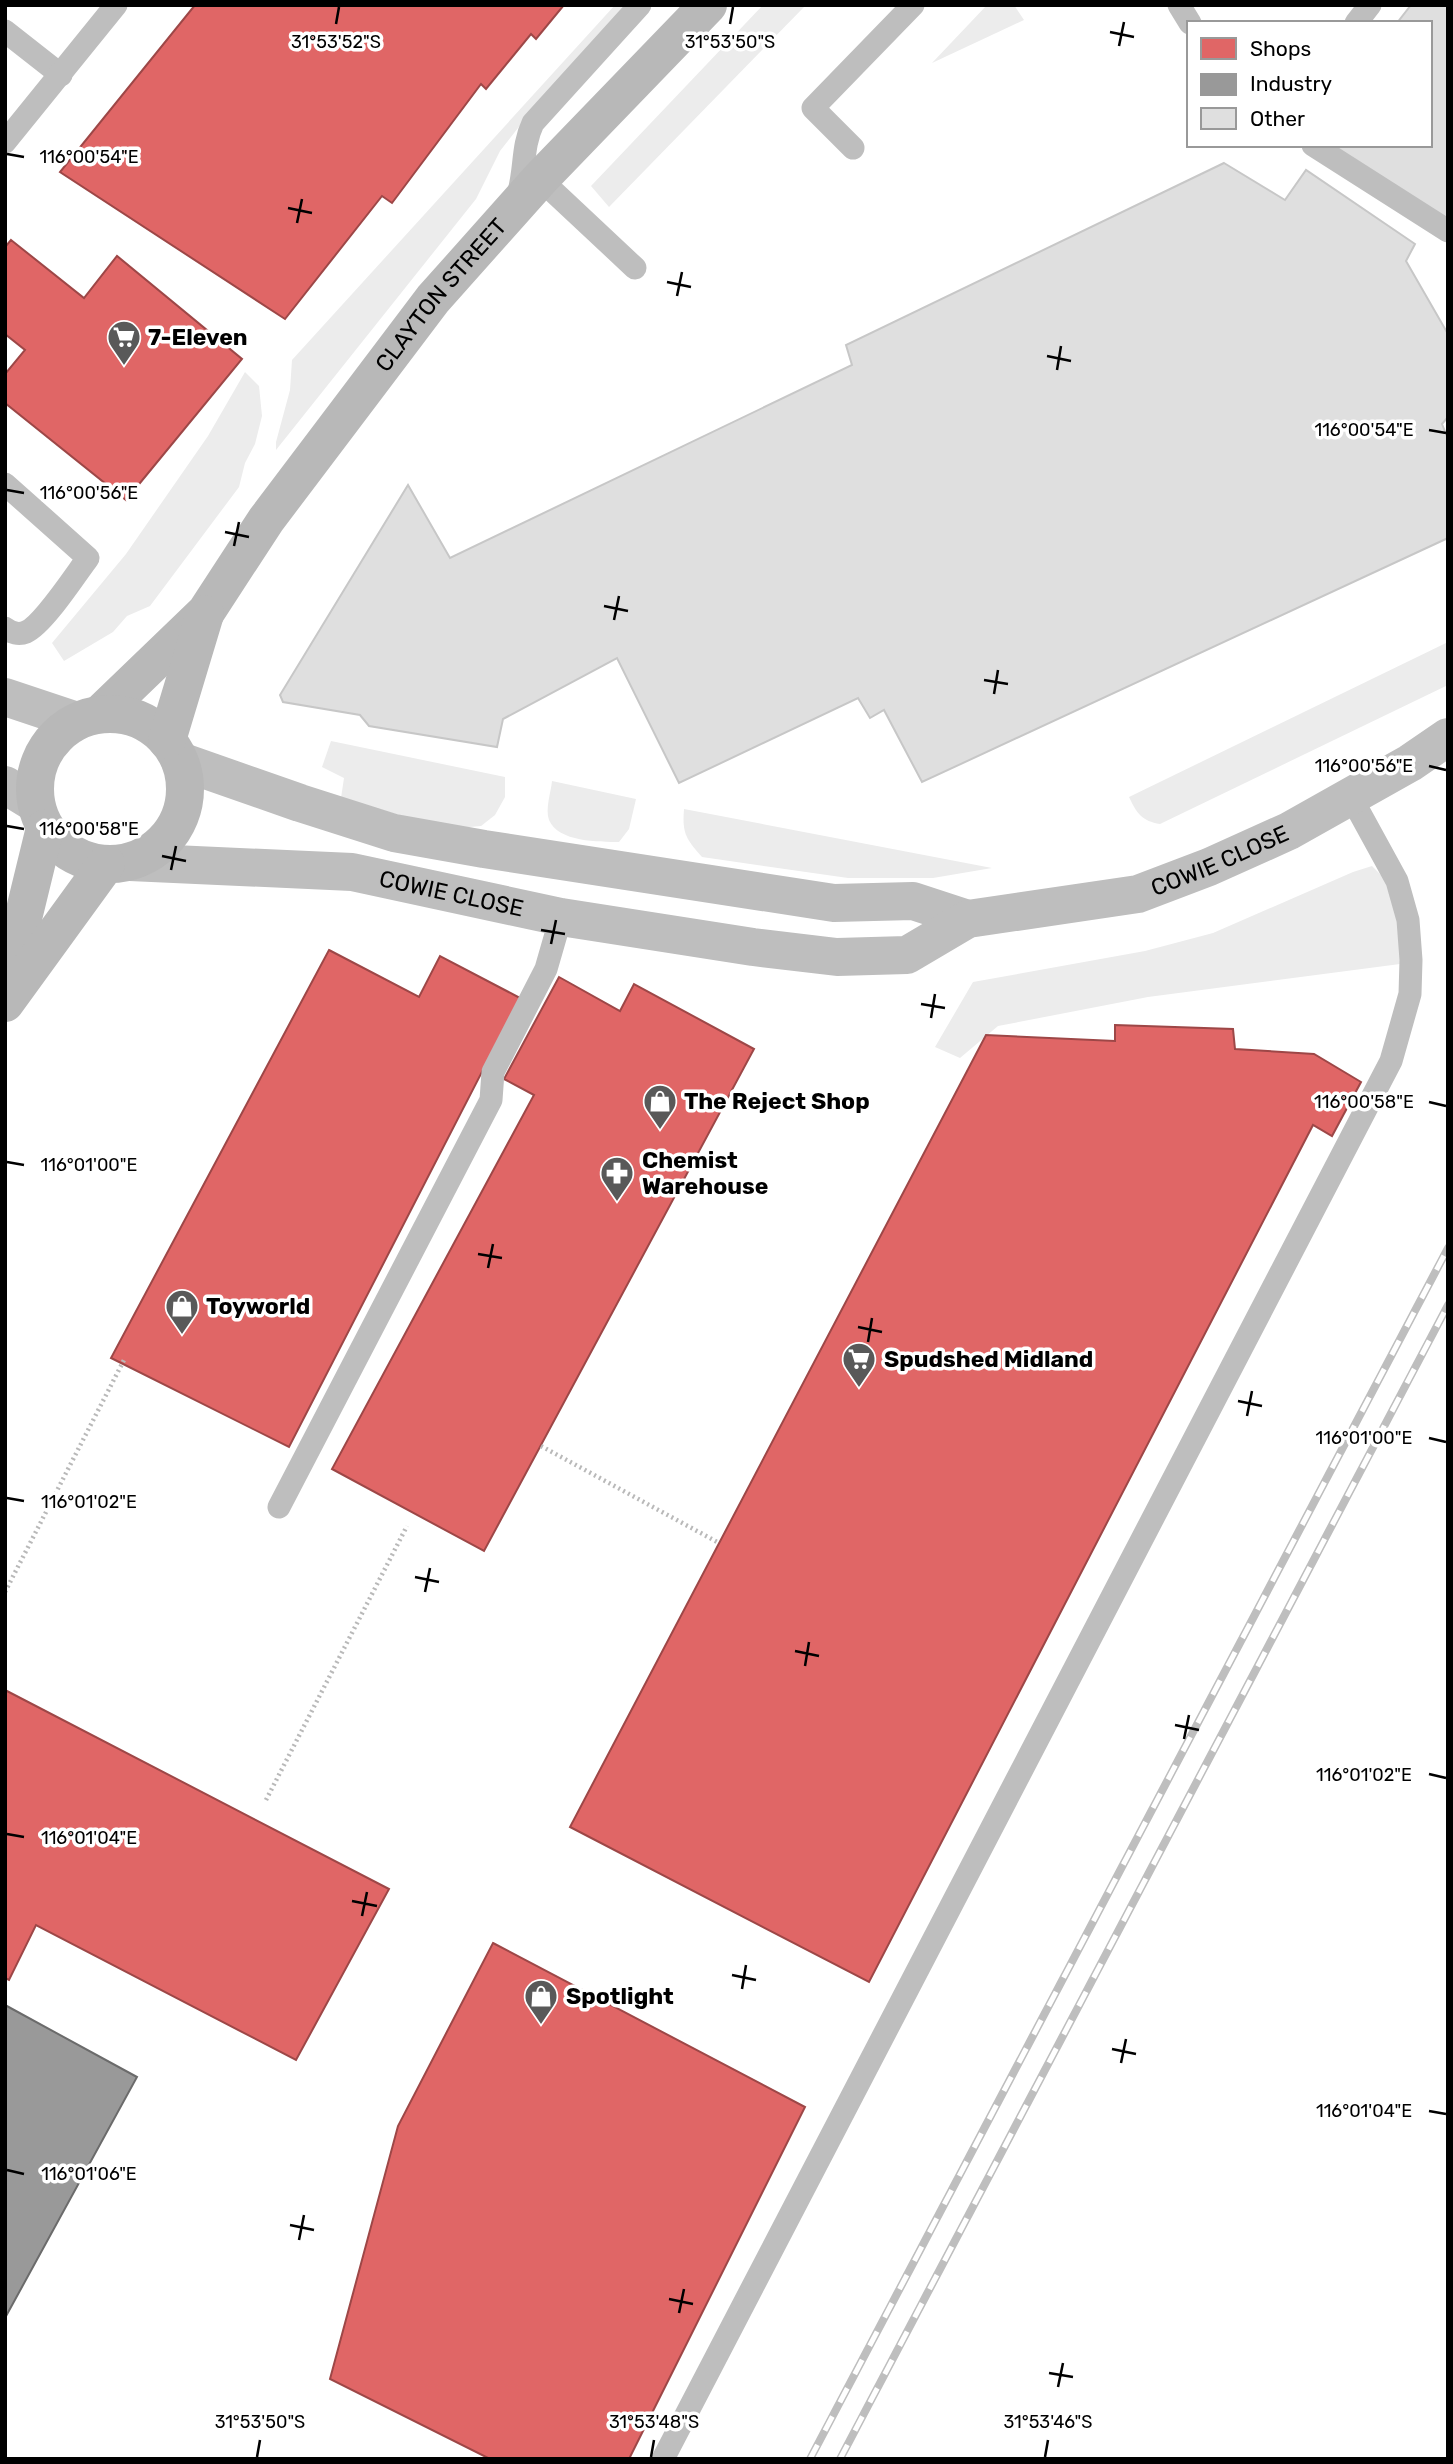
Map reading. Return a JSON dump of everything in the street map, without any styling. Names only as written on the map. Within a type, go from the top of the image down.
[{"type":"main road","name":"CLAYTON STREET","points":[[89,718],[206,612],[266,520],[433,299],[540,179],[708,5]]},
{"type":"main road","name":"CLAYTON STREET","points":[[174,751],[206,612]]},
{"type":"main road","points":[[5,992],[29,806],[43,756],[56,736],[89,718],[125,715],[149,724],[174,751],[185,786],[182,811],[171,833],[153,851],[118,863],[82,859],[62,847],[29,806]]},
{"type":"main road","points":[[5,1003],[118,863]]},
{"type":"street","points":[[5,697],[89,718]]},
{"type":"street","name":"COWIE CLOSE","points":[[118,863],[352,872],[561,916],[753,947],[837,957],[907,955],[968,919],[1138,894],[1209,867],[1289,831],[1351,797],[1448,737]]},
{"type":"street","name":"COWIE CLOSE","points":[[174,751],[300,803],[394,833],[834,902],[913,901],[968,919]]},
{"type":"lane","points":[[5,142],[116,5]]},
{"type":"lane","points":[[513,208],[523,183],[526,137],[533,123],[640,5]]},
{"type":"lane","points":[[853,148],[813,108],[913,5]]},
{"type":"lane","points":[[1179,5],[1189,21]]},
{"type":"lane","points":[[1358,21],[1370,5]]},
{"type":"lane","points":[[5,31],[61,75]]},
{"type":"lane","points":[[1316,147],[1448,231]]},
{"type":"lane","points":[[540,179],[635,268]]},
{"type":"lane","points":[[5,484],[88,558],[38,623],[27,632],[19,634],[5,628]]},
{"type":"lane","points":[[663,2459],[1391,1061],[1410,995],[1408,920],[1397,881],[1351,797]]},
{"type":"lane","points":[[279,1507],[491,1100],[493,1072],[546,969],[561,916]]},
{"type":"path","points":[[5,1592],[124,1360]]},
{"type":"path","points":[[541,1446],[719,1543]]},
{"type":"path","points":[[266,1800],[407,1526]]},
{"type":"shaded area","points":[[615,5],[631,5],[529,114],[500,151],[476,199],[276,450],[290,390],[292,360]]},
{"type":"shaded area","points":[[763,5],[806,5],[609,207],[591,186]]},
{"type":"shaded area","points":[[987,5],[1014,5],[1024,20],[932,63]]},
{"type":"shaded area","points":[[245,372],[259,386],[262,416],[239,487],[150,606],[127,616],[113,632],[64,661],[52,643],[126,554],[208,436]]},
{"type":"shaded area","points":[[1446,643],[1448,685],[1160,824],[1144,819],[1129,797]]},
{"type":"shaded area","points":[[331,741],[505,777],[505,797],[495,815],[481,826],[447,829],[341,798],[344,778],[322,767]]},
{"type":"shaded area","points":[[552,781],[636,799],[629,829],[619,842],[580,839],[561,833],[548,816]]},
{"type":"shaded area","points":[[684,809],[992,868],[933,878],[848,878],[702,857],[686,835]]},
{"type":"shaded area","points":[[1372,866],[1386,880],[1400,928],[1400,964],[1148,997],[998,1026],[960,1058],[935,1047],[973,982],[1145,951],[1213,933]]},
{"type":"building: Shops","points":[[195,5],[564,5],[536,39],[531,34],[486,89],[481,84],[392,203],[382,196],[285,319],[60,172]]},
{"type":"building: Shops","name":"7-Eleven","points":[[11,240],[84,298],[117,256],[242,359],[126,500],[5,403],[5,374],[25,350],[5,334],[5,247]]},
{"type":"building: Shops","points":[[329,950],[419,997],[440,956],[520,998],[289,1447],[111,1358]]},
{"type":"building: Shops","points":[[559,977],[620,1011],[634,984],[754,1049],[484,1551],[332,1469],[534,1095],[504,1079]]},
{"type":"building: Shops","points":[[1115,1025],[1233,1029],[1235,1049],[1314,1054],[1361,1082],[1332,1136],[1313,1125],[869,1982],[570,1827],[986,1035],[1115,1041]]},
{"type":"building: Shops","points":[[5,1690],[389,1889],[296,2060],[36,1925],[9,1980],[5,1978]]},
{"type":"building: Shops","points":[[493,1943],[805,2107],[629,2459],[490,2459],[330,2379],[398,2126]]},
{"type":"building: Industry","points":[[5,2005],[137,2077],[5,2318]]},
{"type":"building: Other","points":[[1411,5],[1448,5],[1448,231],[1310,147],[1432,147],[1432,21],[1399,21]]},
{"type":"building: Other","points":[[1224,163],[1285,200],[1306,170],[1415,244],[1406,261],[1448,334],[1448,417],[1442,424],[1448,439],[1448,538],[922,782],[884,710],[870,718],[858,698],[679,783],[617,658],[503,719],[497,747],[369,726],[360,715],[283,702],[280,695],[408,485],[450,558],[852,365],[846,345]]},
{"type":"railway","points":[[810,2459],[1448,1248]]},
{"type":"railway","points":[[840,2459],[1448,1305]]},
{"type":"place","name":"7-Eleven","points":[[124,367]]},
{"type":"place","name":"The Reject Shop","points":[[660,1131]]},
{"type":"place","name":"Chemist Warehouse","points":[[617,1203]]},
{"type":"place","name":"Toyworld","points":[[182,1336]]},
{"type":"place","name":"Spudshed Midland","points":[[859,1389]]},
{"type":"place","name":"Spotlight","points":[[541,2026]]}]
